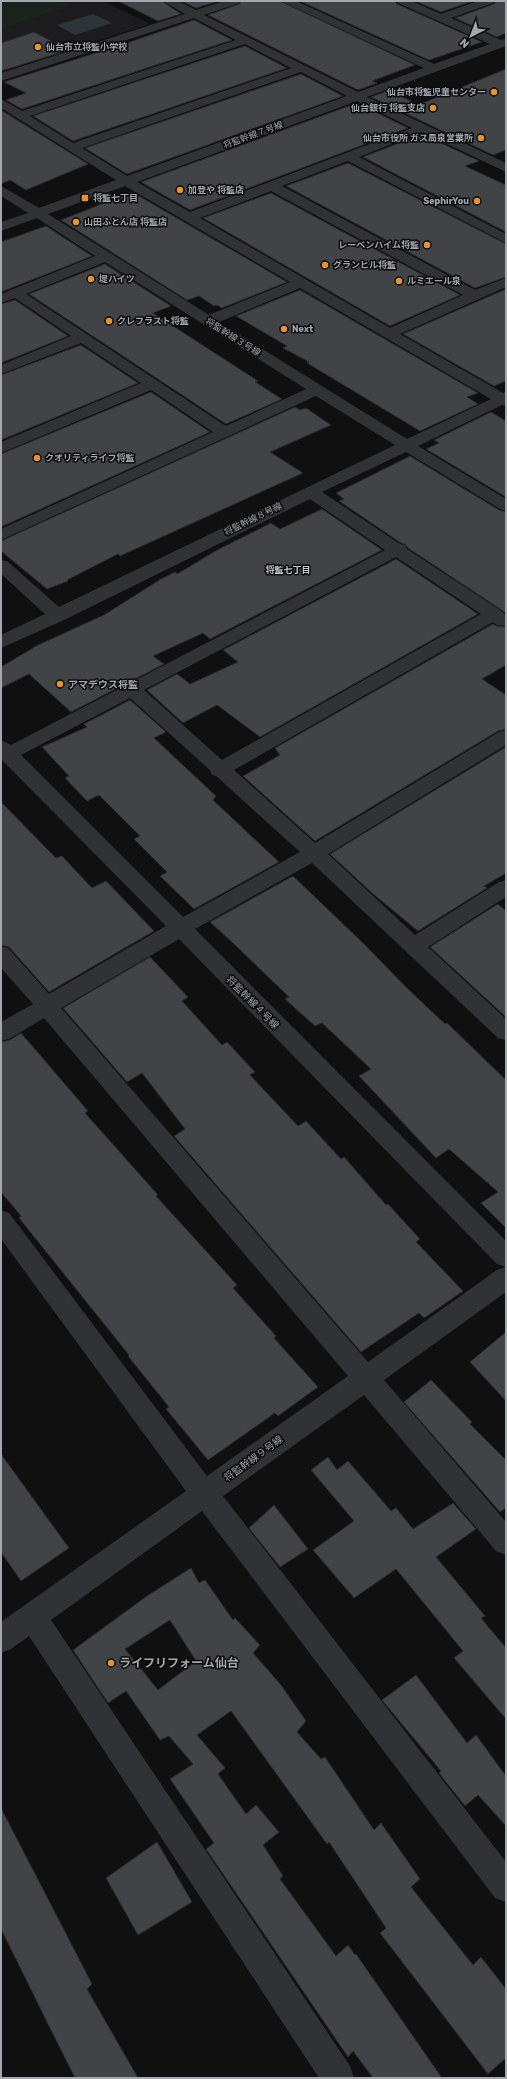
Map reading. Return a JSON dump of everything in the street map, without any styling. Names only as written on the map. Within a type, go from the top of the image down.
[{"type":"street","points":[[169,1],[358,97],[506,168]]},
{"type":"street","points":[[1,77],[235,1]]},
{"type":"street","points":[[287,1],[435,69]]},
{"type":"street","points":[[402,1],[503,43]]},
{"type":"street","points":[[441,18],[489,1]]},
{"type":"street","points":[[21,115],[247,40]]},
{"type":"street","name":"将監幹線７号線","points":[[1,227],[503,43]]},
{"type":"street","points":[[73,147],[302,68]]},
{"type":"street","points":[[1,103],[126,181],[505,399]]},
{"type":"street","points":[[190,217],[422,128]]},
{"type":"street","points":[[348,156],[506,239]]},
{"type":"street","points":[[272,186],[475,296]]},
{"type":"street","name":"将監幹線３号線","points":[[1,190],[317,390],[506,506]]},
{"type":"street","points":[[1,299],[106,256]]},
{"type":"street","points":[[208,321],[302,282]]},
{"type":"street","points":[[390,333],[506,282]]},
{"type":"street","points":[[16,293],[226,433]]},
{"type":"street","points":[[1,370],[82,337]]},
{"type":"street","points":[[1,448],[152,384]]},
{"type":"street","points":[[1,535],[317,390]]},
{"type":"street","name":"将監幹線８号線","points":[[1,642],[58,616],[406,444],[505,399]]},
{"type":"street","points":[[219,770],[500,618],[399,549],[309,491]]},
{"type":"street","points":[[5,750],[133,690],[399,549]]},
{"type":"street","points":[[1,565],[58,616]]},
{"type":"street","points":[[133,690],[219,770],[314,854],[506,1032]]},
{"type":"street","points":[[1,1033],[180,928],[314,854],[506,736]]},
{"type":"street","name":"将監幹線４号線","points":[[5,750],[506,1257]]},
{"type":"street","points":[[413,946],[506,886]]},
{"type":"street","points":[[1,954],[506,1542]]},
{"type":"street","points":[[1,1220],[204,1493],[506,1887]]},
{"type":"street","name":"将監幹線９号線","points":[[1,1639],[364,1378],[506,1278]]},
{"type":"street","points":[[32,1616],[338,2078]]},
{"type":"shaded area","name":"仙台市立将監小学校","points":[[1,1],[103,1],[150,24],[1,71]]},
{"type":"shaded area","points":[[1,1],[61,1],[70,5],[1,28]]},
{"type":"shaded area","points":[[93,14],[112,23],[75,35],[57,25]]},
{"type":"building","points":[[118,1],[162,1],[181,14],[158,21]]},
{"type":"building","points":[[181,1],[219,1],[196,8]]},
{"type":"building","points":[[242,1],[280,1],[415,65],[372,81],[377,83],[358,90],[208,15],[239,4]]},
{"type":"building","points":[[300,1],[394,1],[397,4],[482,42],[429,60]]},
{"type":"building","points":[[415,1],[473,1],[441,12]]},
{"type":"building","points":[[496,1],[506,1],[506,33],[497,37],[455,18],[494,4]]},
{"type":"building","points":[[194,20],[232,40],[22,109],[6,100],[26,93],[4,82]]},
{"type":"building","points":[[34,32],[69,50],[1,71],[1,43]]},
{"type":"building","points":[[245,46],[287,68],[73,141],[33,116]]},
{"type":"building","points":[[506,69],[506,150],[493,155],[371,97],[390,90],[418,105]]},
{"type":"building","points":[[301,74],[343,96],[127,174],[85,148]]},
{"type":"building","points":[[357,103],[408,128],[190,210],[141,182]]},
{"type":"building","points":[[1,110],[88,164],[26,190],[10,180],[1,184]]},
{"type":"building","points":[[422,134],[479,161],[465,166],[506,185],[506,232],[363,157]]},
{"type":"building","points":[[348,163],[506,244],[506,277],[475,288],[286,186]]},
{"type":"building","points":[[132,192],[287,282],[222,308],[217,305],[214,306],[199,296],[187,300],[61,220]]},
{"type":"building","points":[[271,193],[460,295],[390,326],[203,218]]},
{"type":"building","points":[[46,226],[92,256],[1,292],[1,242]]},
{"type":"building","points":[[105,264],[171,306],[153,313],[258,381],[255,382],[282,399],[226,424],[29,294]]},
{"type":"building","points":[[506,289],[506,381],[494,386],[403,334]]},
{"type":"building","points":[[300,290],[478,393],[467,397],[478,404],[420,431],[307,363],[309,362],[283,348],[287,346],[236,316]]},
{"type":"building","points":[[15,300],[68,336],[1,363],[1,304]]},
{"type":"building","points":[[81,345],[138,383],[1,440],[1,375]]},
{"type":"building","points":[[151,392],[210,432],[1,527],[1,454]]},
{"type":"building","points":[[295,407],[300,410],[306,408],[331,425],[270,452],[303,473],[120,556],[118,554],[67,580],[68,581],[47,589],[1,551],[1,541]]},
{"type":"building","points":[[491,412],[506,421],[506,497],[426,449],[439,443],[434,440]]},
{"type":"building","points":[[410,456],[499,510],[506,512],[506,613],[339,501],[344,499],[336,493]]},
{"type":"building","points":[[322,509],[382,550],[210,639],[203,633],[153,656],[164,664],[71,712],[29,674],[1,688],[1,667],[38,645],[104,615],[161,579],[175,572],[177,574],[219,549],[271,523],[280,529]]},
{"type":"building","points":[[396,559],[478,614],[260,737],[217,705],[183,723],[147,690],[177,674],[190,684],[238,662],[223,650]]},
{"type":"building","points":[[493,624],[506,627],[506,665],[482,679],[506,695],[506,729],[498,731],[315,841],[243,776],[280,755],[275,748]]},
{"type":"building","points":[[130,700],[166,732],[154,738],[216,796],[213,800],[279,862],[194,909],[160,876],[167,872],[134,839],[140,836],[99,795],[87,801],[65,778],[69,776],[42,747],[87,727],[84,724]]},
{"type":"building","points":[[506,747],[506,873],[484,886],[487,888],[418,931],[372,893],[330,854]]},
{"type":"building","points":[[1,802],[56,858],[62,856],[92,888],[106,881],[154,931],[49,992],[9,947],[1,945]]},
{"type":"building","points":[[293,876],[363,943],[408,989],[445,1024],[447,1023],[506,1080],[506,1228],[481,1203],[498,1192],[449,1149],[436,1158],[359,1076],[371,1069],[322,1023],[315,1026],[285,999],[289,997],[210,922]]},
{"type":"building","points":[[498,904],[506,911],[506,1017],[430,947]]},
{"type":"building","points":[[150,957],[188,997],[182,1001],[222,1045],[227,1042],[255,1072],[250,1075],[298,1126],[306,1121],[341,1159],[344,1157],[386,1205],[388,1204],[420,1239],[416,1242],[463,1291],[424,1318],[419,1313],[361,1352],[174,1136],[185,1129],[142,1073],[127,1082],[63,1008]]},
{"type":"building","points":[[21,1033],[88,1111],[85,1113],[158,1195],[156,1196],[237,1285],[233,1288],[276,1336],[274,1338],[318,1387],[278,1416],[275,1413],[208,1460],[166,1409],[169,1407],[19,1218],[21,1216],[1,1192],[1,1042],[10,1040]]},
{"type":"building","points":[[506,1332],[506,1401],[470,1362]]},
{"type":"building","points":[[431,1380],[472,1422],[470,1424],[506,1460],[506,1508],[500,1512],[404,1402]]},
{"type":"building","points":[[1,1454],[69,1548],[21,1581],[1,1552]]},
{"type":"building","points":[[328,1457],[337,1470],[348,1461],[391,1511],[396,1508],[413,1529],[453,1503],[476,1529],[436,1557],[485,1616],[481,1618],[506,1648],[506,1719],[454,1658],[463,1651],[396,1569],[354,1598],[313,1550],[354,1521],[311,1470]]},
{"type":"building","points":[[274,1505],[308,1549],[280,1567],[249,1528]]},
{"type":"building","points":[[191,1568],[199,1583],[205,1580],[233,1620],[235,1618],[260,1645],[253,1653],[281,1685],[306,1721],[297,1732],[321,1759],[325,1757],[374,1830],[381,1823],[420,1879],[411,1887],[473,1965],[481,1957],[506,1989],[506,2058],[488,2074],[380,1933],[386,1928],[329,1842],[327,1844],[231,1711],[197,1735],[225,1768],[218,1774],[246,1814],[256,1805],[279,1832],[263,1845],[283,1876],[280,1879],[336,1956],[348,1945],[355,1955],[356,1954],[442,2078],[373,2078],[353,2051],[348,2057],[206,1849],[214,1843],[170,1779],[193,1764],[169,1736],[160,1740],[126,1691],[108,1703],[73,1650],[147,1596]],"holes":[[[170,1620],[196,1661],[158,1690],[125,1649]]]},
{"type":"building","points":[[416,1675],[467,1743],[476,1735],[506,1776],[506,1826],[478,1795],[465,1806],[439,1773],[441,1771],[382,1700]]},
{"type":"building","points":[[1,1808],[92,1984],[87,1989],[138,2078],[75,2078],[1,1929]]},
{"type":"building","points":[[157,1842],[192,1902],[138,1935],[106,1878]]},
{"type":"place","name":"仙台市立将監小学校","points":[[38,47]]},
{"type":"place","name":"仙台市将監児童センター","points":[[494,92]]},
{"type":"place","name":"仙台銀行 将監支店","points":[[433,108]]},
{"type":"place","name":"仙台市役所 ガス局泉営業所","points":[[481,138]]},
{"type":"place","name":"加登や 将監店","points":[[180,190]]},
{"type":"place","name":"将監七丁目","points":[[85,198]]},
{"type":"place","name":"SephirYou","points":[[477,201]]},
{"type":"place","name":"山田ふとん店 将監店","points":[[76,222]]},
{"type":"place","name":"レーベンハイム将監","points":[[427,245]]},
{"type":"place","name":"グランヒル将監","points":[[325,265]]},
{"type":"place","name":"堤ハイツ","points":[[91,279]]},
{"type":"place","name":"ルミエール泉","points":[[399,281]]},
{"type":"place","name":"クレフラスト将監","points":[[109,321]]},
{"type":"place","name":"Next","points":[[284,329]]},
{"type":"place","name":"クオリティライフ将監","points":[[37,458]]},
{"type":"place","name":"アマデウス将監","points":[[60,684]]},
{"type":"place","name":"ライフリフォーム仙台","points":[[111,1663]]},
{"type":"district","name":"将監七丁目","points":[[288,570]]}]
